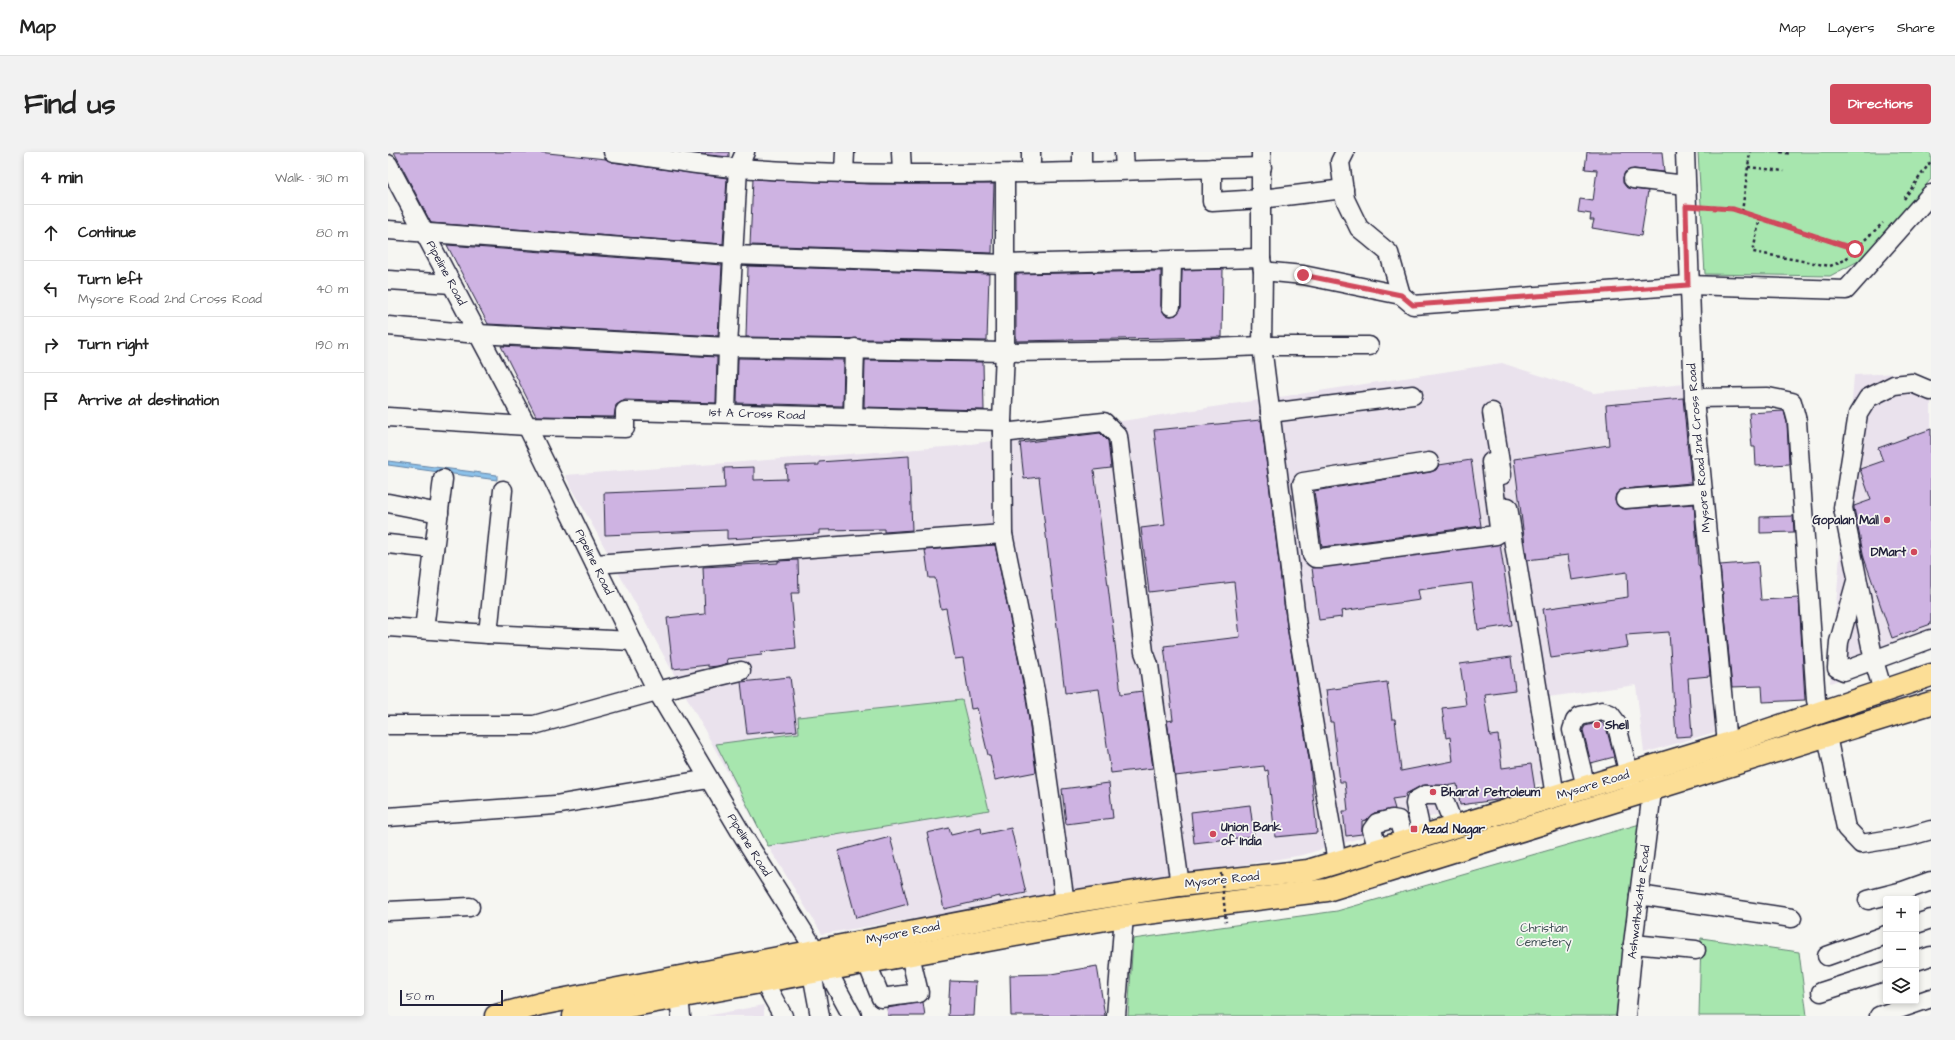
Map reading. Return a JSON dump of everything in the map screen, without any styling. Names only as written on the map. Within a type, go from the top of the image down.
[{"type":"highway","name":"Mysore Road","points":[[496,1016],[540,1004],[1065,903],[1180,885],[1308,871],[1586,787],[1638,785],[1656,766],[1727,744],[1931,675]]},
{"type":"highway","name":"Mysore Road","points":[[574,1016],[680,1006],[764,982],[1124,916],[1327,890],[1638,785],[1827,736],[1931,703]]},
{"type":"street","points":[[613,152],[738,168],[902,173],[1005,174],[1212,168],[1261,160],[1262,346],[1296,626],[1337,862]]},
{"type":"street","points":[[726,413],[728,347],[738,168],[745,152]]},
{"type":"street","points":[[844,172],[845,152]]},
{"type":"street","points":[[901,152],[902,173]]},
{"type":"street","points":[[1082,152],[1082,171]]},
{"type":"street","points":[[1124,152],[1125,170]]},
{"type":"street","points":[[1345,152],[1340,162],[1345,199],[1359,228],[1389,253],[1401,295]]},
{"type":"street","name":"Mysore Road 2nd Cross Road","points":[[1685,152],[1688,285],[1694,398],[1727,744]]},
{"type":"street","name":"Pipeline Road","points":[[388,164],[527,426],[657,690],[740,831],[815,950]]},
{"type":"street","points":[[1212,168],[1212,202],[1261,199],[1344,189]]},
{"type":"street","points":[[1005,174],[1002,427],[1003,534],[1036,696],[1065,903]]},
{"type":"street","points":[[1633,179],[1686,185]]},
{"type":"street","points":[[388,230],[733,255],[1005,264],[1172,260],[1262,264],[1303,275],[1401,295],[1413,305],[1688,285],[1846,290],[1931,194]]},
{"type":"street","points":[[1171,306],[1172,260]]},
{"type":"street","points":[[388,280],[452,284]]},
{"type":"street","points":[[388,326],[478,334],[728,347],[855,348],[1004,352],[1164,350],[1262,346],[1369,346]]},
{"type":"street","points":[[853,417],[855,348]]},
{"type":"street","points":[[1884,691],[1874,661],[1843,508],[1858,414],[1868,398],[1894,385],[1912,383],[1931,391]]},
{"type":"street","points":[[1270,413],[1413,395]]},
{"type":"street","points":[[1694,398],[1768,397],[1792,402],[1797,421],[1816,700],[1820,713]]},
{"type":"street","name":"1st A Cross Road","points":[[527,426],[625,428],[625,411],[853,417],[1002,427],[1104,422],[1118,436],[1144,652],[1149,665],[1180,885]]},
{"type":"street","points":[[1492,412],[1555,796]]},
{"type":"street","points":[[388,417],[527,426]]},
{"type":"street","points":[[1429,462],[1307,480],[1302,484],[1312,555],[1315,558],[1320,558],[1496,535],[1499,533],[1499,528],[1491,462]]},
{"type":"street","points":[[424,629],[443,479]]},
{"type":"street","points":[[488,634],[503,490]]},
{"type":"street","points":[[1280,495],[1303,492]]},
{"type":"street","points":[[1625,499],[1702,493]]},
{"type":"street","points":[[388,503],[439,512]]},
{"type":"street","points":[[595,564],[1003,534]]},
{"type":"street","points":[[1286,540],[1309,537]]},
{"type":"street","points":[[388,544],[434,549]]},
{"type":"street","points":[[1856,578],[1839,642],[1837,668],[1844,671],[1931,639]]},
{"type":"street","points":[[388,626],[488,634],[632,641]]},
{"type":"street","points":[[388,725],[534,725],[657,690],[740,671]]},
{"type":"street","points":[[1586,787],[1572,730],[1575,721],[1580,716],[1602,711],[1610,714],[1616,722],[1638,785]]},
{"type":"street","points":[[1827,736],[1846,828],[1861,844],[1910,836],[1931,830]]},
{"type":"street","points":[[388,817],[555,806],[709,779]]},
{"type":"street","name":"Ashwathakatte Road","points":[[1626,1016],[1639,895],[1638,785]]},
{"type":"street","points":[[1414,838],[1416,800],[1425,795],[1442,795],[1454,826]]},
{"type":"street","points":[[1868,900],[1903,891],[1931,881]]},
{"type":"street","points":[[1639,895],[1792,918]]},
{"type":"street","points":[[388,911],[470,907]]},
{"type":"street","points":[[1116,1016],[1124,916]]},
{"type":"street","points":[[1919,923],[1931,918]]},
{"type":"street","points":[[1827,956],[1883,936]]},
{"type":"street","points":[[1633,944],[1696,950]]},
{"type":"street","points":[[867,963],[881,998],[919,993],[910,955]]},
{"type":"street","points":[[1919,960],[1931,956]]},
{"type":"street","points":[[820,972],[820,1016]]},
{"type":"street","points":[[820,972],[852,1016]]},
{"type":"street","points":[[1821,992],[1883,972]]},
{"type":"street","points":[[764,982],[783,1016]]},
{"type":"street","points":[[1879,1016],[1931,998]]},
{"type":"path","points":[[1742,212],[1750,152]]},
{"type":"path","points":[[1780,152],[1791,154]]},
{"type":"path","points":[[1899,205],[1931,161]]},
{"type":"path","points":[[1748,167],[1784,171]]},
{"type":"path","points":[[1686,206],[1733,209],[1856,248]]},
{"type":"path","points":[[1760,217],[1753,252],[1830,266],[1845,260],[1884,222]]},
{"type":"path","points":[[1221,873],[1226,922]]},
{"type":"shaded area","points":[[1502,363],[1594,393],[1685,384],[1715,732],[1644,753],[1636,685],[1548,697],[1560,778],[1303,855],[822,934],[768,846],[565,475],[958,446]]},
{"type":"shaded area","name":"Gopalan Mall","points":[[1901,373],[1931,389],[1931,650],[1830,683],[1854,375]]},
{"type":"shaded area","points":[[764,1005],[764,1016],[706,1016]]},
{"type":"green space","points":[[1698,152],[1931,152],[1931,179],[1866,257],[1830,276],[1705,274]]},
{"type":"green space","points":[[962,700],[989,810],[768,846],[716,744],[799,733],[798,717]]},
{"type":"green space","name":"Christian Cemetery","points":[[1640,824],[1616,1016],[1128,1016],[1133,939],[1337,911]]},
{"type":"green space","points":[[1701,938],[1799,952],[1807,1016],[1699,1016]]},
{"type":"water","points":[[388,461],[497,475],[497,480],[388,465]]},
{"type":"building","points":[[394,152],[538,152],[606,159],[612,162],[727,178],[723,244],[431,223]]},
{"type":"building","points":[[686,152],[729,152],[729,157],[709,155]]},
{"type":"building","points":[[1587,152],[1662,152],[1664,172],[1634,169],[1625,172],[1623,177],[1623,183],[1627,188],[1648,191],[1641,236],[1592,228],[1594,220],[1590,220],[1591,214],[1578,212],[1580,199],[1593,201],[1597,170],[1585,169]]},
{"type":"building","points":[[753,179],[870,184],[994,184],[992,253],[750,245]]},
{"type":"building","points":[[447,245],[722,265],[718,336],[488,324]]},
{"type":"building","points":[[748,266],[989,274],[987,341],[746,337]]},
{"type":"building","points":[[1223,269],[1222,337],[1016,341],[1016,274],[1161,271],[1161,306],[1165,315],[1171,316],[1176,315],[1181,307],[1182,270]]},
{"type":"building","points":[[501,346],[717,357],[716,403],[625,400],[616,405],[614,417],[536,416]]},
{"type":"building","points":[[738,358],[844,360],[843,406],[737,403]]},
{"type":"building","points":[[865,360],[983,362],[984,410],[864,407]]},
{"type":"building","points":[[1683,398],[1691,483],[1624,489],[1616,494],[1615,499],[1617,505],[1625,509],[1694,504],[1698,565],[1700,566],[1710,676],[1688,678],[1692,736],[1676,737],[1669,632],[1626,635],[1628,647],[1551,658],[1543,609],[1628,597],[1627,572],[1572,580],[1568,555],[1527,560],[1514,459],[1609,445],[1606,405]]},
{"type":"building","points":[[1784,411],[1787,423],[1789,464],[1756,466],[1755,447],[1752,447],[1749,413]]},
{"type":"building","points":[[1261,420],[1287,627],[1310,765],[1317,833],[1275,837],[1268,770],[1265,771],[1264,766],[1175,776],[1167,721],[1173,720],[1164,646],[1240,637],[1234,582],[1149,592],[1141,528],[1165,525],[1154,430]]},
{"type":"building","points":[[1931,429],[1931,624],[1892,638],[1864,558],[1854,508],[1854,506],[1871,500],[1860,469],[1883,461],[1878,448]]},
{"type":"building","points":[[1100,433],[1108,441],[1111,468],[1094,470],[1121,694],[1142,691],[1153,768],[1111,773],[1099,689],[1065,693],[1039,477],[1024,479],[1020,443]]},
{"type":"building","points":[[909,456],[912,530],[884,532],[884,529],[819,530],[819,534],[727,539],[727,530],[605,535],[604,493],[725,488],[724,468],[754,467],[754,480],[787,479],[786,466],[819,465],[819,462]]},
{"type":"building","points":[[1471,460],[1481,526],[1322,547],[1314,491],[1431,472],[1436,470],[1439,465]]},
{"type":"building","points":[[1793,516],[1794,532],[1760,533],[1760,517]]},
{"type":"building","points":[[1500,544],[1512,625],[1478,630],[1472,583],[1418,590],[1420,600],[1341,611],[1342,617],[1319,620],[1312,568]]},
{"type":"building","points":[[995,545],[1026,698],[1036,772],[995,780],[990,755],[988,755],[977,708],[971,709],[963,658],[955,659],[946,608],[941,609],[935,578],[929,578],[925,550]]},
{"type":"building","points":[[798,560],[799,593],[791,593],[796,648],[761,652],[762,655],[727,659],[728,663],[718,666],[708,667],[708,665],[673,669],[667,618],[705,614],[703,567],[778,563],[778,561]]},
{"type":"building","points":[[1758,562],[1761,600],[1799,598],[1805,700],[1763,702],[1762,686],[1732,687],[1720,565]]},
{"type":"building","points":[[1511,657],[1515,690],[1484,694],[1490,736],[1498,735],[1502,768],[1531,764],[1535,789],[1504,799],[1460,805],[1457,784],[1447,786],[1425,785],[1405,794],[1406,797],[1392,799],[1395,809],[1374,813],[1366,820],[1362,821],[1362,834],[1346,836],[1343,811],[1348,811],[1345,782],[1340,782],[1333,722],[1330,722],[1326,690],[1387,682],[1392,719],[1395,719],[1401,771],[1453,761],[1450,737],[1446,738],[1442,708],[1466,705],[1460,664]]},
{"type":"building","points":[[790,677],[797,731],[775,733],[775,731],[747,734],[741,682]]},
{"type":"building","points":[[1601,722],[1606,727],[1614,757],[1591,763],[1583,730],[1585,726]]},
{"type":"building","points":[[1109,783],[1113,818],[1066,824],[1062,789]]},
{"type":"building","points":[[1250,805],[1254,836],[1194,843],[1191,812]]},
{"type":"building","points":[[949,828],[951,835],[981,828],[982,834],[1011,828],[1026,893],[1000,898],[1000,896],[944,909],[927,833]]},
{"type":"building","points":[[890,837],[908,904],[856,918],[838,851]]},
{"type":"building","points":[[1097,966],[1105,1016],[1011,1016],[1010,975],[1051,974]]},
{"type":"building","points":[[950,981],[976,982],[974,1016],[948,1016]]},
{"type":"building","points":[[923,1002],[925,1016],[888,1016],[887,1008]]},
{"type":"place","name":"Gopalan Mall","points":[[1887,520]]},
{"type":"place","name":"DMart","points":[[1914,552]]},
{"type":"place","name":"Shell","points":[[1597,725]]},
{"type":"place","name":"Bharat Petroleum","points":[[1433,792]]},
{"type":"place","name":"Azad Nagar","points":[[1414,829]]},
{"type":"place","name":"Union Bank of India","points":[[1213,834]]},
{"type":"route","points":[[1303,275],[1401,295],[1413,305],[1688,285],[1686,206],[1733,209],[1855,249]]}]
